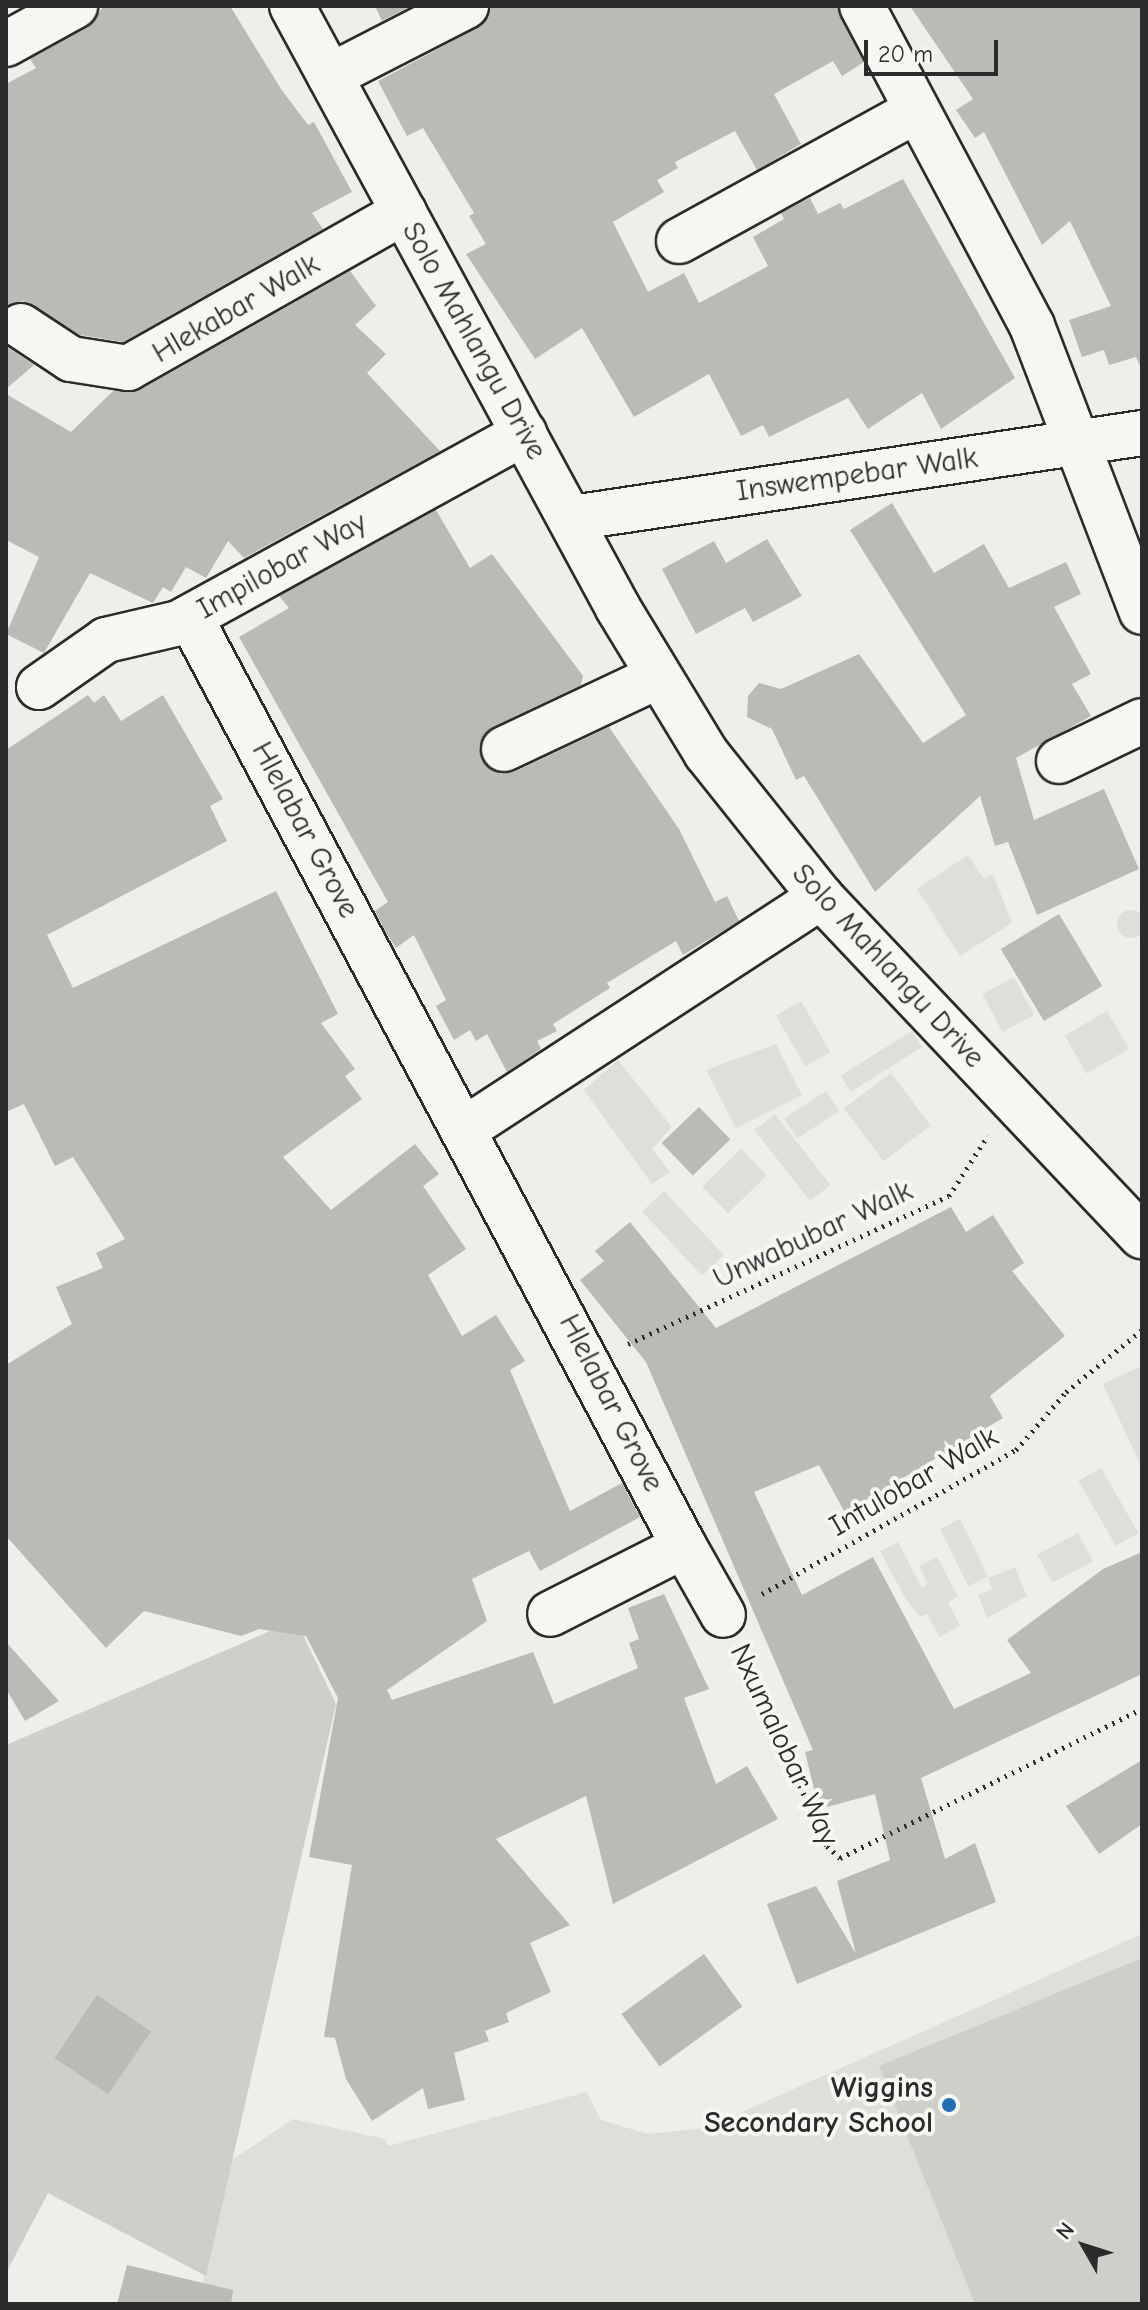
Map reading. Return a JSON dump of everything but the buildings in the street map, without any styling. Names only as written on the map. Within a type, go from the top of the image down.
[{"type":"street","points":[[6,44],[75,6]]},
{"type":"street","name":"Solo Mahlangu Drive","points":[[292,6],[656,677],[821,897],[1142,1236]]},
{"type":"street","points":[[330,76],[466,6]]},
{"type":"street","points":[[862,6],[914,112],[977,216],[1081,442],[1142,612]]},
{"type":"street","points":[[679,241],[914,112]]},
{"type":"street","name":"Hlekabar Walk","points":[[21,326],[71,359],[128,368],[404,212]]},
{"type":"street","name":"Impilobar Way","points":[[39,687],[106,640],[190,617],[524,433]]},
{"type":"street","name":"Inswempebar Walk","points":[[572,518],[1142,433]]},
{"type":"street","name":"Hlelabar Grove","points":[[190,617],[591,1361],[684,1546]]},
{"type":"street","points":[[504,749],[656,677]]},
{"type":"street","points":[[1059,761],[1142,721]]},
{"type":"street","points":[[465,1129],[821,897]]},
{"type":"street","points":[[550,1614],[684,1546]]},
{"type":"street","name":"Nxumalobar Way","points":[[684,1546],[723,1615]]},
{"type":"path","name":"Unwabubar Walk","points":[[591,1361],[949,1196],[1012,1100]]},
{"type":"path","name":"Intulobar Walk","points":[[723,1615],[1016,1450],[1066,1392],[1142,1330]]},
{"type":"path","name":"Nxumalobar Way","points":[[723,1615],[827,1846],[840,1858],[1142,1709]]},
{"type":"shaded area","points":[[968,855],[984,879],[993,874],[1012,923],[960,956],[917,889]]},
{"type":"shaded area","points":[[1131,910],[1141,914],[1145,924],[1141,934],[1131,938],[1121,934],[1117,924],[1121,914]]},
{"type":"shaded area","points":[[1014,977],[1034,1015],[1002,1032],[982,994]]},
{"type":"shaded area","points":[[801,1001],[830,1052],[805,1067],[776,1015]]},
{"type":"shaded area","points":[[1107,1011],[1129,1049],[1087,1074],[1065,1036]]},
{"type":"shaded area","points":[[912,1031],[922,1047],[851,1092],[841,1076]]},
{"type":"shaded area","points":[[776,1044],[802,1095],[736,1128],[706,1070]]},
{"type":"shaded area","points":[[618,1060],[672,1127],[652,1149],[670,1172],[652,1184],[584,1090]]},
{"type":"shaded area","points":[[891,1073],[931,1126],[884,1161],[844,1109]]},
{"type":"shaded area","points":[[826,1091],[839,1111],[797,1138],[784,1118]]},
{"type":"shaded area","points":[[775,1114],[830,1185],[810,1201],[755,1130]]},
{"type":"shaded area","points":[[741,1149],[767,1176],[728,1213],[702,1187]]},
{"type":"shaded area","points":[[664,1191],[724,1255],[702,1276],[642,1211]]},
{"type":"shaded area","points":[[1139,1367],[1142,1374],[1140,1464],[1103,1384]]},
{"type":"shaded area","points":[[1101,1468],[1138,1533],[1116,1546],[1078,1481]]},
{"type":"shaded area","points":[[960,1519],[988,1577],[968,1586],[940,1529]]},
{"type":"shaded area","points":[[1078,1533],[1093,1561],[1052,1583],[1037,1555]]},
{"type":"shaded area","points":[[898,1542],[922,1588],[928,1584],[919,1566],[937,1557],[958,1596],[948,1602],[960,1626],[939,1637],[927,1614],[920,1617],[905,1598],[880,1551]]},
{"type":"shaded area","points":[[1015,1567],[1027,1596],[987,1618],[978,1595],[992,1589],[988,1578]]},
{"type":"shaded area","points":[[296,1620],[336,1704],[206,2276],[48,2193],[6,2273],[6,1745]]},
{"type":"shaded area","name":"Wiggins Secondary School","points":[[1142,1934],[1142,2304],[198,2304],[229,2162],[293,2119],[385,2139],[388,2146],[587,2092],[601,2120],[648,2134],[706,2128]]},
{"type":"shaded area","points":[[1142,1958],[1142,2304],[975,2304],[879,2066]]},
{"type":"place","name":"Wiggins Secondary School","points":[[949,2105]]}]
